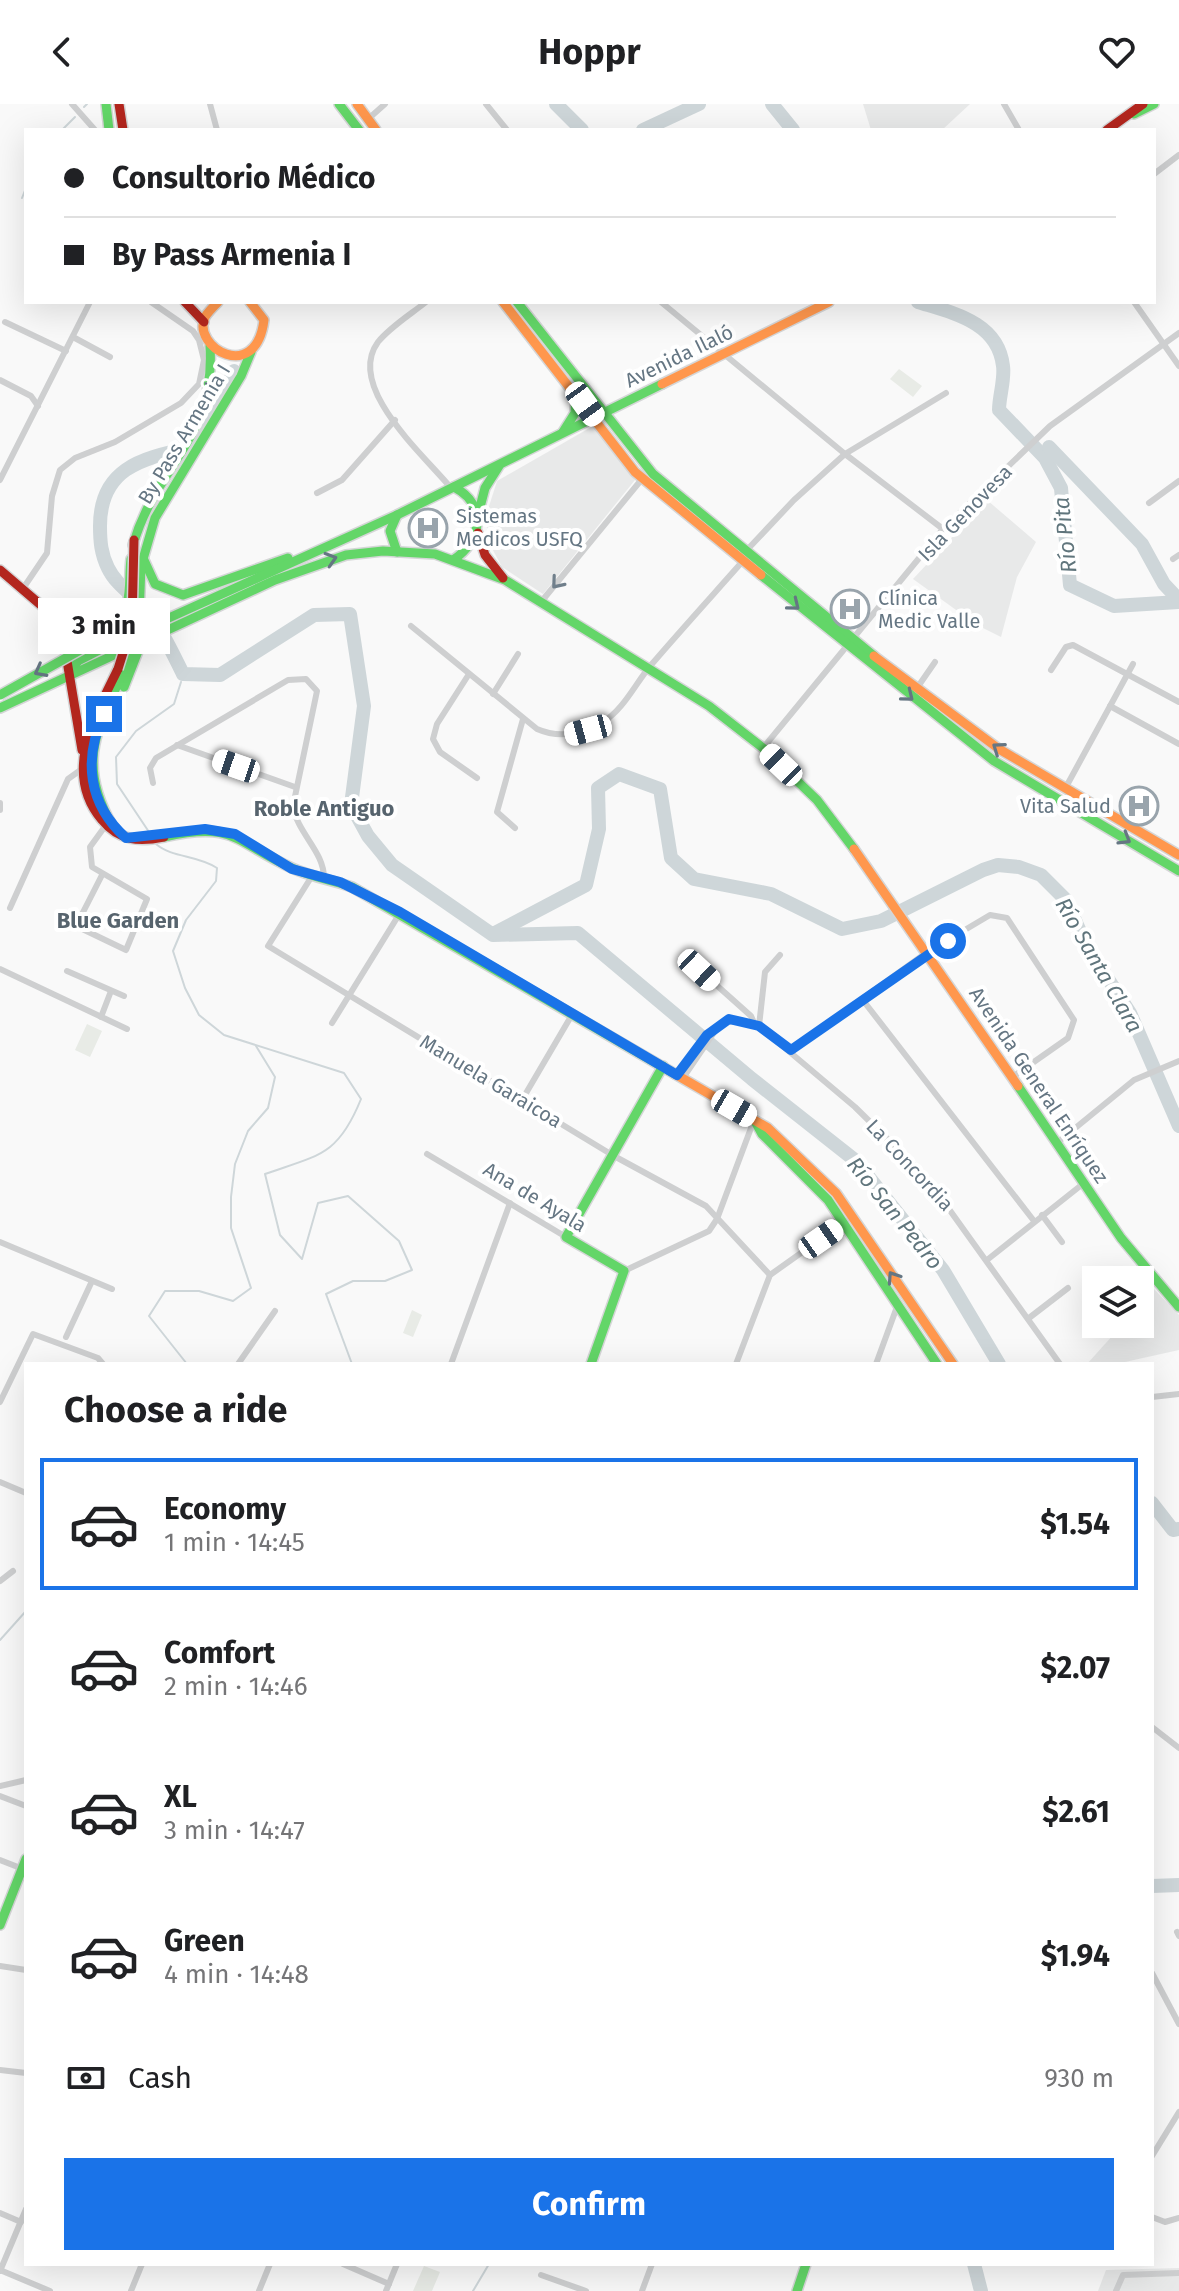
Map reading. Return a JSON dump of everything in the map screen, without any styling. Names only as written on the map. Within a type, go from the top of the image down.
[{"type":"main road","points":[[106,104],[109,128]]},
{"type":"main road","points":[[119,104],[123,128]]},
{"type":"main road","points":[[339,104],[353,128]]},
{"type":"main road","points":[[357,104],[374,128]]},
{"type":"main road","points":[[1127,116],[1133,104]]},
{"type":"main road","points":[[1110,128],[1143,104]]},
{"type":"main road","points":[[1127,116],[1154,104]]},
{"type":"main road","points":[[187,304],[204,322],[217,304]]},
{"type":"main road","name":"By Pass Armenia I","points":[[126,838],[103,811],[91,774],[91,734],[125,671],[136,638],[143,553],[161,505],[219,411],[264,329],[260,312],[252,304]]},
{"type":"main road","points":[[505,304],[576,391],[653,474],[851,644],[994,761],[1179,871]]},
{"type":"main road","points":[[518,304],[642,479],[742,562],[999,749],[1179,855]]},
{"type":"main road","name":"Avenida Ilaló","points":[[452,487],[825,304]]},
{"type":"main road","name":"By Pass Armenia I","points":[[126,838],[106,825],[88,797],[82,755],[126,650],[133,606],[134,540],[148,501],[205,405],[210,381],[210,346],[204,322]]},
{"type":"main road","points":[[210,346],[234,357],[251,352]]},
{"type":"main road","points":[[563,432],[575,413],[576,391]]},
{"type":"main road","points":[[181,618],[331,559],[362,552],[397,552],[453,560],[468,550],[478,533],[478,514],[485,488],[501,463]]},
{"type":"main road","points":[[0,708],[452,487],[470,496],[478,514]]},
{"type":"main road","points":[[397,515],[390,536],[397,552]]},
{"type":"main road","name":"Avenida General Enríquez","points":[[478,533],[485,555],[505,580]]},
{"type":"main road","points":[[0,570],[24,587],[49,612],[84,631],[103,630],[114,623],[127,604],[134,540]]},
{"type":"main road","points":[[143,553],[150,577],[163,590],[183,595],[210,588],[281,560],[321,550]]},
{"type":"main road","name":"Avenida General Enríquez","points":[[453,560],[505,580],[709,706],[763,748],[817,800],[890,897],[1143,1268],[1179,1307]]},
{"type":"main road","points":[[0,695],[111,634],[125,622],[133,606]]},
{"type":"main road","points":[[49,612],[64,643],[82,755]]},
{"type":"main road","points":[[103,811],[94,770],[96,748],[135,666],[145,636]]},
{"type":"main road","points":[[126,838],[138,840],[194,830],[235,834],[292,869],[352,887],[400,912],[754,1120],[813,1169],[836,1193],[952,1362]]},
{"type":"main road","points":[[566,1237],[663,1066]]},
{"type":"main road","points":[[754,1120],[762,1134],[828,1200],[936,1362]]},
{"type":"main road","name":"Ana de Ayala","points":[[566,1237],[624,1271]]},
{"type":"main road","points":[[592,1362],[624,1271]]},
{"type":"main road","points":[[0,1925],[24,1868]]},
{"type":"main road","points":[[797,2291],[805,2266]]},
{"type":"street","points":[[72,104],[93,128]]},
{"type":"street","points":[[210,104],[216,128]]},
{"type":"street","points":[[353,128],[368,120],[385,104]]},
{"type":"street","points":[[486,104],[505,128]]},
{"type":"street","points":[[1004,104],[1017,127]]},
{"type":"street","points":[[1156,172],[1179,155]]},
{"type":"street","points":[[0,480],[89,304]]},
{"type":"street","points":[[24,587],[47,553],[52,496],[60,470],[75,458],[115,442],[181,403],[199,384],[204,360],[199,340],[193,331],[154,304]]},
{"type":"street","points":[[424,304],[379,340],[373,352],[369,380],[395,420],[452,487]]},
{"type":"street","points":[[663,304],[845,454],[943,529]]},
{"type":"street","points":[[1135,304],[1179,366]]},
{"type":"street","points":[[5,322],[66,351]]},
{"type":"street","name":"Isla Genovesa","points":[[763,748],[943,529],[1050,426],[1179,333]]},
{"type":"street","points":[[73,337],[110,357]]},
{"type":"street","points":[[0,380],[31,396],[38,406]]},
{"type":"street","points":[[746,551],[794,500],[845,454],[946,393]]},
{"type":"street","points":[[317,493],[342,480],[395,420]]},
{"type":"street","points":[[541,602],[642,479]]},
{"type":"street","points":[[1149,503],[1179,481]]},
{"type":"street","points":[[411,626],[523,719],[555,735],[588,730],[620,708],[648,668],[742,562]]},
{"type":"street","points":[[1051,670],[1071,645],[1179,702]]},
{"type":"street","points":[[493,694],[518,654]]},
{"type":"street","points":[[917,688],[935,662]]},
{"type":"street","points":[[1065,788],[1133,664]]},
{"type":"street","points":[[469,674],[437,724],[433,739],[440,752],[477,778]]},
{"type":"street","points":[[153,783],[150,764],[177,745],[288,680],[300,677],[313,684],[317,691],[295,787],[294,813],[324,867],[324,878]]},
{"type":"street","points":[[1110,706],[1179,744]]},
{"type":"street","points":[[515,828],[497,812],[523,719]]},
{"type":"street","points":[[177,745],[295,787]]},
{"type":"street","points":[[10,908],[68,779],[82,769]]},
{"type":"street","points":[[0,803],[0,810]]},
{"type":"street","points":[[102,875],[76,926],[126,950],[147,899],[92,867],[89,851],[106,825]]},
{"type":"street","name":"Manuela Garaicoa","points":[[312,876],[268,946],[614,1156],[706,1206],[770,1275]]},
{"type":"street","points":[[332,1023],[400,912]]},
{"type":"street","points":[[791,1050],[926,953],[990,915],[1002,916],[1073,1013],[1073,1027],[1068,1038],[1011,1078]]},
{"type":"street","points":[[680,1076],[718,1025],[729,1019],[757,1026],[765,972],[780,955]]},
{"type":"street","name":"La Concordia","points":[[685,957],[751,1016],[757,1026],[791,1050],[926,1177],[1059,1362]]},
{"type":"street","points":[[0,969],[127,1029]]},
{"type":"street","points":[[67,971],[124,996]]},
{"type":"street","points":[[101,1017],[111,991]]},
{"type":"street","points":[[862,999],[1034,1221]]},
{"type":"street","points":[[522,1100],[573,1013]]},
{"type":"street","points":[[1057,1143],[1146,1072],[1179,1061]]},
{"type":"street","points":[[624,1271],[705,1235],[717,1219],[754,1120]]},
{"type":"street","name":"Ana de Ayala","points":[[427,1154],[566,1237]]},
{"type":"street","points":[[987,1260],[1084,1183]]},
{"type":"street","points":[[452,1362],[510,1203]]},
{"type":"street","points":[[1042,1215],[1062,1242]]},
{"type":"street","points":[[737,1362],[770,1275],[852,1217]]},
{"type":"street","points":[[0,1242],[112,1289]]},
{"type":"street","points":[[66,1337],[92,1281]]},
{"type":"street","points":[[1029,1318],[1068,1288]]},
{"type":"street","points":[[877,1362],[897,1304],[907,1298]]},
{"type":"street","points":[[239,1362],[275,1311]]},
{"type":"street","points":[[0,1402],[33,1334],[98,1358],[101,1362]]},
{"type":"street","points":[[1154,1397],[1179,1394]]},
{"type":"street","points":[[0,1482],[24,1492]]},
{"type":"street","points":[[0,1581],[13,1571]]},
{"type":"street","points":[[1154,1729],[1179,1748]]},
{"type":"street","points":[[0,1786],[24,1780]]},
{"type":"street","points":[[0,1796],[24,1805]]},
{"type":"street","points":[[0,1860],[24,1866]]},
{"type":"street","points":[[0,1966],[24,1970]]},
{"type":"street","points":[[1154,1977],[1179,2024]]},
{"type":"street","points":[[0,2070],[24,2073]]},
{"type":"street","points":[[1154,2153],[1179,2112]]},
{"type":"street","points":[[0,2213],[21,2222]]},
{"type":"street","points":[[24,2214],[0,2271],[50,2291]]},
{"type":"street","points":[[1154,2218],[1165,2222],[1179,2218]]},
{"type":"street","points":[[131,2291],[141,2266]]},
{"type":"street","points":[[259,2291],[269,2266]]},
{"type":"street","points":[[347,2266],[388,2287],[396,2266]]},
{"type":"street","points":[[642,2291],[651,2266]]},
{"type":"street","points":[[1116,2291],[1123,2275],[1179,2273]]},
{"type":"street","points":[[541,2275],[586,2291]]},
{"type":"shaded area","points":[[863,104],[970,104],[944,128],[870,128]]},
{"type":"shaded area","points":[[899,369],[922,386],[913,397],[890,379]]},
{"type":"shaded area","points":[[593,426],[635,480],[543,594],[502,567],[488,541],[486,516],[497,481]]},
{"type":"shaded area","points":[[987,500],[1036,542],[1017,577],[1001,637],[977,625],[913,579]]},
{"type":"shaded area","points":[[87,1024],[102,1031],[90,1057],[75,1050]]},
{"type":"shaded area","points":[[1154,1289],[1179,1315],[1179,1350],[1125,1362],[1089,1362],[1110,1338],[1154,1338]]},
{"type":"shaded area","points":[[412,1310],[422,1315],[413,1337],[403,1333]]},
{"type":"shaded area","points":[[424,2266],[440,2272],[432,2291],[413,2291]]},
{"type":"shaded area","points":[[1179,2268],[1179,2291],[1098,2291],[1106,2270]]},
{"type":"waterway","points":[[84,107],[87,104]]},
{"type":"waterway","name":"Río Pita","points":[[556,104],[580,128]]},
{"type":"waterway","name":"Río Pita","points":[[647,128],[699,104]]},
{"type":"waterway","name":"Río Pita","points":[[772,104],[791,128]]},
{"type":"waterway","points":[[64,128],[75,117]]},
{"type":"waterway","points":[[22,198],[24,193]]},
{"type":"waterway","name":"Río Pita","points":[[925,304],[959,315],[983,329],[993,339],[1003,366],[999,410],[1045,458],[1061,488],[1070,585],[1114,606],[1179,602]]},
{"type":"waterway","name":"Río San Pedro","points":[[234,371],[210,420],[187,449],[154,457],[126,470],[115,479],[102,507],[101,542],[108,568],[150,614],[183,674],[220,675],[314,615],[350,614],[364,706],[351,805],[368,836],[392,865],[493,935],[578,933],[752,1079],[856,1161],[943,1270],[998,1362]]},
{"type":"waterway","points":[[1049,447],[1142,544],[1164,584],[1178,599]]},
{"type":"waterway","points":[[151,835],[117,784],[116,757],[136,731],[174,704],[181,682]]},
{"type":"waterway","name":"Río Santa Clara","points":[[495,933],[586,885],[599,829],[598,788],[619,774],[660,789],[671,858],[694,879],[771,894],[842,929],[881,921],[983,870],[998,865],[1019,867],[1041,875],[1066,900],[1086,945],[1130,1013],[1179,1126]]},
{"type":"waterway","points":[[156,844],[162,849],[217,868],[216,881],[186,920],[173,951],[185,988],[199,1015],[224,1035],[344,1073],[361,1099],[344,1132],[325,1151],[265,1174],[280,1235],[302,1259],[318,1203],[348,1196],[399,1241],[412,1270],[385,1281],[353,1281],[326,1294],[351,1362]]},
{"type":"waterway","points":[[185,1362],[149,1316],[165,1291],[199,1291],[233,1301],[251,1288],[231,1228],[231,1197],[235,1164],[248,1131],[268,1108],[275,1077],[256,1046]]},
{"type":"waterway","name":"Río San Pedro","points":[[1154,1506],[1173,1530],[1179,1529]]},
{"type":"waterway","points":[[0,1640],[24,1613]]},
{"type":"waterway","name":"Río San Pedro","points":[[1154,1886],[1179,1885]]},
{"type":"waterway","points":[[473,2291],[488,2266]]},
{"type":"waterway","name":"Río San Pedro","points":[[975,2266],[981,2291]]},
{"type":"traffic: fast","points":[[106,104],[109,128]]},
{"type":"traffic: fast","points":[[339,104],[357,128]]},
{"type":"traffic: fast","points":[[1134,114],[1154,104]]},
{"type":"traffic: fast","points":[[519,304],[653,474],[874,656]]},
{"type":"traffic: fast","points":[[133,545],[143,517],[194,429],[204,405],[210,346]]},
{"type":"traffic: fast","points":[[139,616],[141,566],[155,518],[241,376],[251,352]]},
{"type":"traffic: fast","points":[[70,673],[78,661],[109,645],[397,515],[662,384]]},
{"type":"traffic: fast","points":[[563,432],[575,413],[576,391]]},
{"type":"traffic: fast","points":[[479,511],[485,488],[499,466]]},
{"type":"traffic: fast","points":[[453,560],[470,543],[477,523],[472,503],[454,487]]},
{"type":"traffic: fast","points":[[397,515],[390,531],[397,552]]},
{"type":"traffic: fast","points":[[0,708],[275,580],[346,555],[383,551],[435,554],[505,580],[709,706],[763,748],[817,800],[854,849]]},
{"type":"traffic: fast","points":[[144,560],[155,584],[183,595],[288,558]]},
{"type":"traffic: fast","points":[[49,612],[82,627],[104,628],[114,624],[127,604],[131,559]]},
{"type":"traffic: fast","points":[[761,575],[994,761],[1179,871]]},
{"type":"traffic: fast","points":[[134,645],[139,616]]},
{"type":"traffic: fast","points":[[124,687],[142,641]]},
{"type":"traffic: fast","points":[[112,825],[100,799],[93,755],[104,715],[133,648]]},
{"type":"traffic: fast","points":[[0,695],[82,649]]},
{"type":"traffic: fast","points":[[164,837],[206,831],[221,833],[299,871],[352,887],[675,1074]]},
{"type":"traffic: fast","points":[[592,1362],[624,1271],[566,1237],[663,1066]]},
{"type":"traffic: fast","points":[[1018,1086],[1121,1238],[1179,1307]]},
{"type":"traffic: fast","points":[[756,1123],[762,1134],[828,1200],[936,1362]]},
{"type":"traffic: fast","points":[[0,1925],[24,1864]]},
{"type":"traffic: fast","points":[[797,2291],[805,2266]]},
{"type":"traffic: slow","points":[[357,104],[375,128]]},
{"type":"traffic: slow","points":[[216,304],[205,317],[203,328],[207,339],[215,348],[238,356],[249,351],[259,340],[264,320],[252,304]]},
{"type":"traffic: slow","points":[[505,304],[635,472],[761,575]]},
{"type":"traffic: slow","points":[[662,384],[825,304]]},
{"type":"traffic: slow","points":[[874,656],[999,749],[1179,855]]},
{"type":"traffic: slow","points":[[854,849],[1018,1086]]},
{"type":"traffic: slow","points":[[675,1074],[768,1128],[836,1193],[952,1362]]},
{"type":"traffic: jam","points":[[119,104],[123,128]]},
{"type":"traffic: jam","points":[[1110,128],[1143,104]]},
{"type":"traffic: jam","points":[[187,304],[204,322]]},
{"type":"traffic: jam","points":[[478,533],[485,555],[503,578]]},
{"type":"traffic: jam","points":[[118,669],[132,624],[134,540]]},
{"type":"traffic: jam","points":[[0,570],[49,612],[64,643],[82,750]]},
{"type":"traffic: jam","points":[[82,649],[116,631],[132,609]]},
{"type":"traffic: jam","points":[[118,669],[86,744],[84,783],[90,802],[115,832],[138,839],[164,837]]},
{"type":"place","name":"Sistemas Medicos USFQ","points":[[428,528]]},
{"type":"place","name":"Clínica Medic Valle","points":[[850,609]]},
{"type":"place","name":"Vita Salud","points":[[1139,806]]},
{"type":"district","name":"Roble Antiguo","points":[[324,808]]},
{"type":"district","name":"Blue Garden","points":[[118,920]]},
{"type":"route","points":[[104,714],[92,744],[91,774],[103,811],[126,838],[138,840],[205,829],[235,834],[292,869],[340,882],[400,912],[677,1075],[707,1035],[729,1019],[759,1026],[791,1050],[926,953],[948,941]]}]
